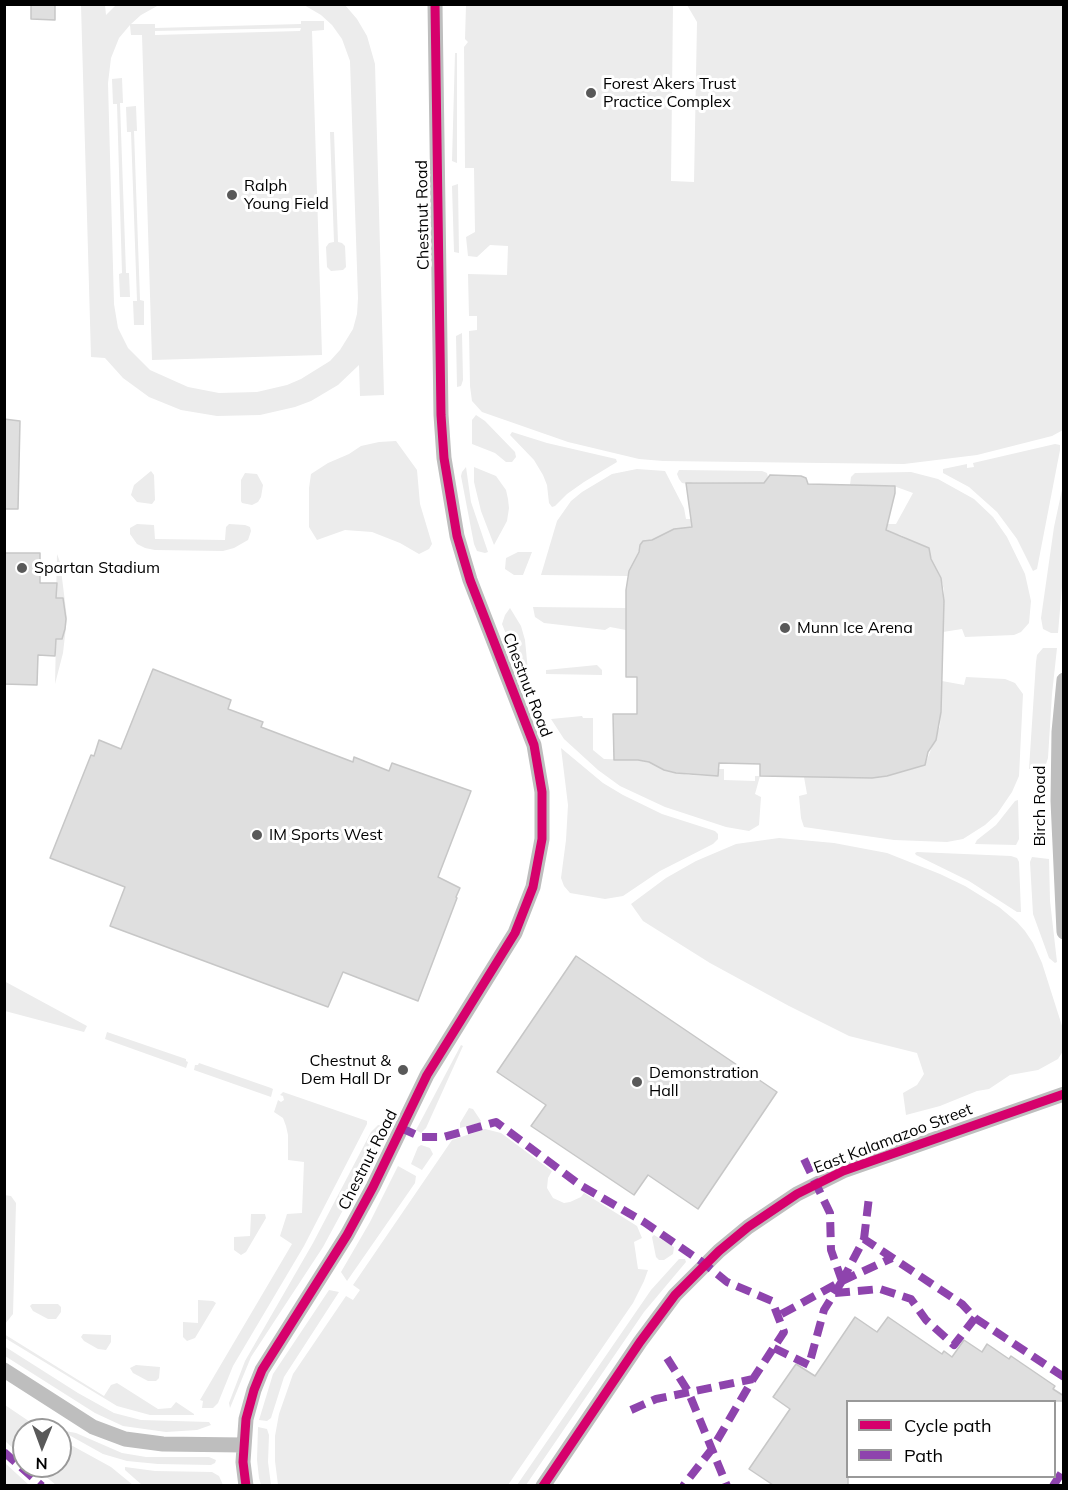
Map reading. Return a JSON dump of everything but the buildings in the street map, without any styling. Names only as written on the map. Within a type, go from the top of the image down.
[{"type":"street","name":"Chestnut Road","points":[[246,1485],[243,1444],[249,1408],[262,1370],[347,1235],[427,1076],[515,933],[533,887],[541,848],[542,792],[534,745],[470,580],[457,536],[444,458],[441,415],[435,4]]},
{"type":"street","name":"Birch Road","points":[[1064,680],[1059,732],[1058,801],[1064,932]]},
{"type":"street","name":"East Kalamazoo Street","points":[[543,1485],[640,1342],[675,1295],[719,1251],[748,1227],[797,1194],[843,1171],[1064,1094]]},
{"type":"street","points":[[4,1370],[93,1426],[125,1439],[163,1444],[243,1444]]},
{"type":"shaded area","name":"Ralph Young Field","points":[[81,5],[105,5],[106,15],[116,5],[159,5],[141,15],[131,24],[155,24],[155,28],[301,24],[301,21],[324,21],[324,30],[312,31],[322,355],[152,360],[142,35],[131,35],[130,25],[119,38],[111,58],[108,83],[114,304],[118,328],[128,348],[150,370],[188,387],[219,393],[257,392],[301,379],[330,361],[353,329],[358,298],[350,61],[342,39],[332,25],[304,5],[345,5],[367,36],[375,64],[384,395],[360,396],[359,365],[338,385],[311,401],[295,407],[260,415],[217,416],[181,410],[149,397],[123,378],[105,358],[91,357]],"holes":[[[301,28],[300,31],[155,35],[155,31]]]},
{"type":"shaded area","points":[[466,5],[673,5],[671,181],[694,182],[697,22],[687,5],[1063,5],[1063,430],[1052,436],[977,455],[904,464],[663,461],[639,459],[568,442],[482,412],[472,401],[470,386],[469,331],[477,330],[477,316],[469,316],[468,274],[507,275],[508,246],[490,245],[477,257],[468,256],[466,237],[475,232],[474,168],[465,168],[464,47],[468,42],[465,39]]},
{"type":"shaded area","points":[[455,53],[457,53],[457,163],[452,161]]},
{"type":"shaded area","points":[[122,78],[123,103],[120,103],[126,273],[129,273],[130,297],[120,297],[119,274],[122,273],[117,104],[113,104],[112,79]]},
{"type":"shaded area","points":[[136,106],[137,131],[134,131],[140,300],[144,301],[144,325],[134,325],[133,301],[137,301],[131,132],[127,132],[126,107]]},
{"type":"shaded area","points":[[330,132],[334,132],[338,242],[345,246],[346,267],[343,270],[331,271],[327,267],[326,247],[329,243],[334,242]]},
{"type":"shaded area","points":[[458,184],[459,253],[454,252],[452,186]]},
{"type":"shaded area","points":[[462,333],[463,380],[461,386],[457,387],[456,336]]},
{"type":"shaded area","points":[[476,415],[485,421],[515,452],[516,457],[512,462],[506,462],[495,453],[472,444],[472,420]]},
{"type":"shaded area","points":[[512,432],[547,443],[616,459],[617,462],[584,482],[552,507],[549,503],[547,485],[543,475],[534,460],[510,435]]},
{"type":"shaded area","points":[[396,441],[417,470],[420,504],[432,544],[429,549],[419,554],[400,543],[372,532],[345,530],[317,540],[309,527],[311,474],[361,446]]},
{"type":"shaded area","points":[[1055,444],[1060,445],[1060,450],[1037,569],[1033,571],[1017,539],[997,512],[969,487],[943,473],[943,469],[967,464],[967,468],[974,467],[973,463]]},
{"type":"shaded area","points":[[466,467],[471,502],[488,552],[485,553],[477,551],[474,544],[461,476]]},
{"type":"shaded area","points":[[474,467],[496,476],[506,490],[509,508],[507,521],[494,545],[481,511],[474,482]]},
{"type":"shaded area","points":[[637,469],[665,471],[684,508],[686,519],[694,519],[694,528],[674,529],[652,540],[643,541],[628,576],[541,575],[557,521],[571,501],[612,474]]},
{"type":"shaded area","points":[[679,470],[762,471],[767,473],[768,477],[766,483],[693,482],[688,484],[682,483],[679,479],[677,474]]},
{"type":"shaded area","points":[[151,471],[154,475],[155,500],[152,504],[137,502],[131,495],[134,485]]},
{"type":"shaded area","points":[[911,472],[938,479],[974,499],[993,517],[1007,537],[1025,574],[1031,601],[1029,623],[1021,632],[1014,635],[965,637],[962,629],[943,632],[944,590],[941,578],[931,559],[929,548],[901,535],[885,531],[887,524],[896,524],[913,493],[891,485],[850,485],[851,477],[855,473]]},
{"type":"shaded area","points":[[245,473],[257,474],[263,485],[261,497],[252,505],[241,501],[241,480]]},
{"type":"shaded area","points":[[1063,485],[1063,574],[1058,633],[1051,633],[1043,629],[1041,618],[1054,527]]},
{"type":"shaded area","points":[[137,524],[154,525],[155,539],[225,540],[226,527],[229,524],[245,525],[250,527],[251,531],[248,540],[223,551],[155,550],[137,544],[130,534],[130,528]]},
{"type":"shaded area","points":[[518,552],[532,552],[523,575],[514,575],[505,569],[506,558]]},
{"type":"shaded area","points":[[57,554],[67,618],[63,653],[55,684],[56,639],[62,639],[66,619],[63,598],[56,598]]},
{"type":"shaded area","points":[[533,607],[626,608],[626,630],[544,623],[535,617]]},
{"type":"shaded area","points":[[510,608],[521,626],[525,640],[528,671],[522,675],[502,624]]},
{"type":"shaded area","points":[[1043,648],[1057,648],[1048,758],[1045,767],[1029,769],[1036,662],[1037,655]]},
{"type":"shaded area","points":[[597,665],[602,670],[602,675],[546,674],[546,670]]},
{"type":"shaded area","points":[[966,677],[1005,679],[1015,683],[1023,694],[1019,776],[1012,792],[997,814],[963,839],[947,842],[894,840],[804,827],[799,796],[807,794],[804,777],[872,778],[925,765],[940,726],[942,681],[964,685]]},
{"type":"shaded area","points":[[582,716],[593,718],[593,750],[604,759],[649,762],[664,770],[689,775],[718,776],[718,769],[724,769],[724,780],[755,781],[755,776],[760,776],[755,794],[761,797],[759,825],[749,831],[726,827],[665,807],[620,786],[598,770],[564,739],[551,719]]},
{"type":"shaded area","points":[[561,748],[603,783],[623,795],[662,814],[715,831],[718,839],[713,844],[660,871],[623,896],[605,899],[570,893],[561,878],[568,805]]},
{"type":"shaded area","points":[[1018,800],[1019,839],[1016,845],[975,844],[996,825]]},
{"type":"shaded area","points":[[779,838],[834,843],[887,853],[965,886],[999,907],[1025,931],[1042,963],[1063,1029],[1063,1051],[1058,1059],[1038,1070],[1010,1075],[989,1089],[906,1115],[903,1093],[917,1085],[924,1074],[917,1053],[849,1036],[789,1006],[710,963],[643,921],[631,904],[666,878],[696,861],[736,844]]},
{"type":"shaded area","points":[[917,852],[1017,858],[1021,912],[1017,912],[969,881],[916,855]]},
{"type":"shaded area","points":[[1032,857],[1049,859],[1050,901],[1057,962],[1055,963],[1049,958],[1033,914],[1030,862]]},
{"type":"shaded area","points":[[4,981],[87,1026],[84,1032],[5,1011]]},
{"type":"shaded area","points":[[107,1032],[186,1059],[188,1062],[186,1068],[105,1039]]},
{"type":"shaded area","points":[[461,1045],[463,1046],[426,1128],[421,1133],[416,1130]]},
{"type":"shaded area","points":[[199,1063],[271,1088],[273,1089],[271,1097],[194,1070],[195,1065]]},
{"type":"shaded area","points":[[283,1092],[367,1121],[367,1124],[304,1246],[233,1366],[218,1403],[213,1408],[202,1408],[203,1401],[200,1400],[292,1244],[280,1236],[287,1214],[302,1213],[304,1162],[288,1160],[286,1126],[283,1118],[274,1112],[278,1100],[281,1102],[284,1100],[280,1095]]},
{"type":"shaded area","points":[[469,1108],[473,1109],[481,1121],[460,1128],[460,1123]]},
{"type":"shaded area","points":[[378,1125],[385,1126],[369,1162],[323,1247],[251,1357],[230,1408],[229,1403],[245,1361],[313,1243],[371,1132]]},
{"type":"shaded area","points":[[485,1129],[501,1133],[552,1171],[548,1178],[547,1188],[553,1198],[564,1203],[581,1197],[584,1193],[637,1226],[642,1238],[634,1242],[638,1269],[648,1270],[633,1303],[508,1485],[278,1485],[275,1436],[279,1414],[293,1374],[346,1296],[353,1300],[360,1290],[353,1285],[452,1140]]},
{"type":"shaded area","points":[[421,1145],[430,1148],[433,1154],[422,1170],[411,1164]]},
{"type":"shaded area","points":[[398,1166],[416,1176],[415,1183],[347,1281],[341,1272],[370,1222]]},
{"type":"shaded area","points":[[4,1195],[11,1196],[16,1203],[13,1314],[5,1324]]},
{"type":"shaded area","points":[[251,1214],[265,1214],[266,1218],[246,1252],[241,1255],[234,1250],[234,1237],[250,1236]]},
{"type":"shaded area","points":[[654,1235],[674,1247],[673,1254],[664,1260],[656,1257],[652,1237]]},
{"type":"shaded area","points":[[679,1259],[685,1259],[686,1262],[644,1312],[526,1485],[517,1485],[651,1290]]},
{"type":"shaded area","points":[[329,1290],[339,1292],[284,1377],[271,1418],[267,1421],[259,1420],[273,1374]]},
{"type":"shaded area","points":[[198,1300],[216,1303],[195,1338],[187,1341],[183,1337],[183,1322],[198,1323]]},
{"type":"shaded area","points":[[32,1304],[58,1304],[61,1312],[56,1319],[48,1319],[33,1311],[30,1306]]},
{"type":"shaded area","points":[[4,1334],[104,1396],[111,1385],[117,1383],[158,1409],[171,1408],[176,1402],[194,1415],[150,1415],[117,1406],[5,1338]]},
{"type":"shaded area","points":[[83,1334],[111,1335],[111,1342],[106,1350],[98,1349],[84,1341],[81,1337]]},
{"type":"shaded area","points":[[4,1346],[114,1413],[141,1420],[209,1422],[211,1425],[197,1430],[166,1432],[123,1426],[95,1413],[5,1356]]},
{"type":"shaded area","points":[[136,1365],[160,1367],[159,1378],[156,1381],[148,1381],[133,1373],[130,1368]]},
{"type":"shaded area","points":[[5,1405],[24,1418],[12,1418],[12,1447],[5,1441]]},
{"type":"shaded area","points":[[258,1427],[267,1429],[269,1435],[268,1462],[271,1485],[261,1485],[259,1478]]},
{"type":"shaded area","points":[[72,1432],[122,1453],[146,1457],[209,1457],[216,1460],[211,1465],[158,1464],[127,1461],[103,1454],[72,1437]]},
{"type":"shaded area","points":[[72,1446],[111,1467],[133,1485],[56,1485],[48,1478],[72,1478]]},
{"type":"shaded area","points":[[5,1463],[12,1469],[12,1478],[21,1478],[29,1485],[5,1484]]},
{"type":"shaded area","points":[[125,1467],[155,1471],[212,1472],[219,1476],[223,1485],[142,1485],[125,1470]]},
{"type":"marked path","points":[[401,1128],[421,1137],[444,1137],[496,1122],[580,1185],[644,1222],[727,1282],[772,1301],[784,1332],[712,1449],[683,1486]]},
{"type":"marked path","points":[[804,1159],[830,1213],[831,1250],[842,1281]]},
{"type":"marked path","points":[[864,1239],[869,1197]]},
{"type":"marked path","points":[[835,1293],[880,1289],[911,1299],[926,1320],[954,1345],[975,1318],[962,1304],[864,1239],[842,1281]]},
{"type":"marked path","points":[[842,1281],[892,1258]]},
{"type":"marked path","points":[[774,1348],[809,1365],[824,1310],[842,1281],[778,1316]]},
{"type":"marked path","points":[[975,1318],[1064,1377]]},
{"type":"marked path","points":[[667,1358],[688,1391],[727,1486]]},
{"type":"marked path","points":[[631,1410],[656,1399],[753,1379]]},
{"type":"marked path","points":[[4,1452],[42,1486]]},
{"type":"marked path","points":[[1053,1486],[1064,1469]]},
{"type":"cycle path","points":[[246,1486],[243,1462],[246,1419],[262,1370],[347,1235],[427,1075],[515,933],[533,887],[542,839],[542,792],[534,745],[470,580],[457,536],[444,458],[441,415],[435,4]]},
{"type":"cycle path","points":[[543,1486],[640,1342],[675,1295],[719,1251],[748,1227],[797,1194],[843,1171],[1064,1094]]},
{"type":"place","name":"Forest Akers Trust Practice Complex","points":[[591,93]]},
{"type":"place","name":"Ralph Young Field","points":[[232,195]]},
{"type":"place","name":"Spartan Stadium","points":[[22,568]]},
{"type":"place","name":"Munn Ice Arena","points":[[785,628]]},
{"type":"place","name":"IM Sports West","points":[[257,835]]},
{"type":"place","name":"Chestnut & Dem Hall Dr","points":[[403,1070]]},
{"type":"place","name":"Demonstration Hall","points":[[637,1082]]}]
